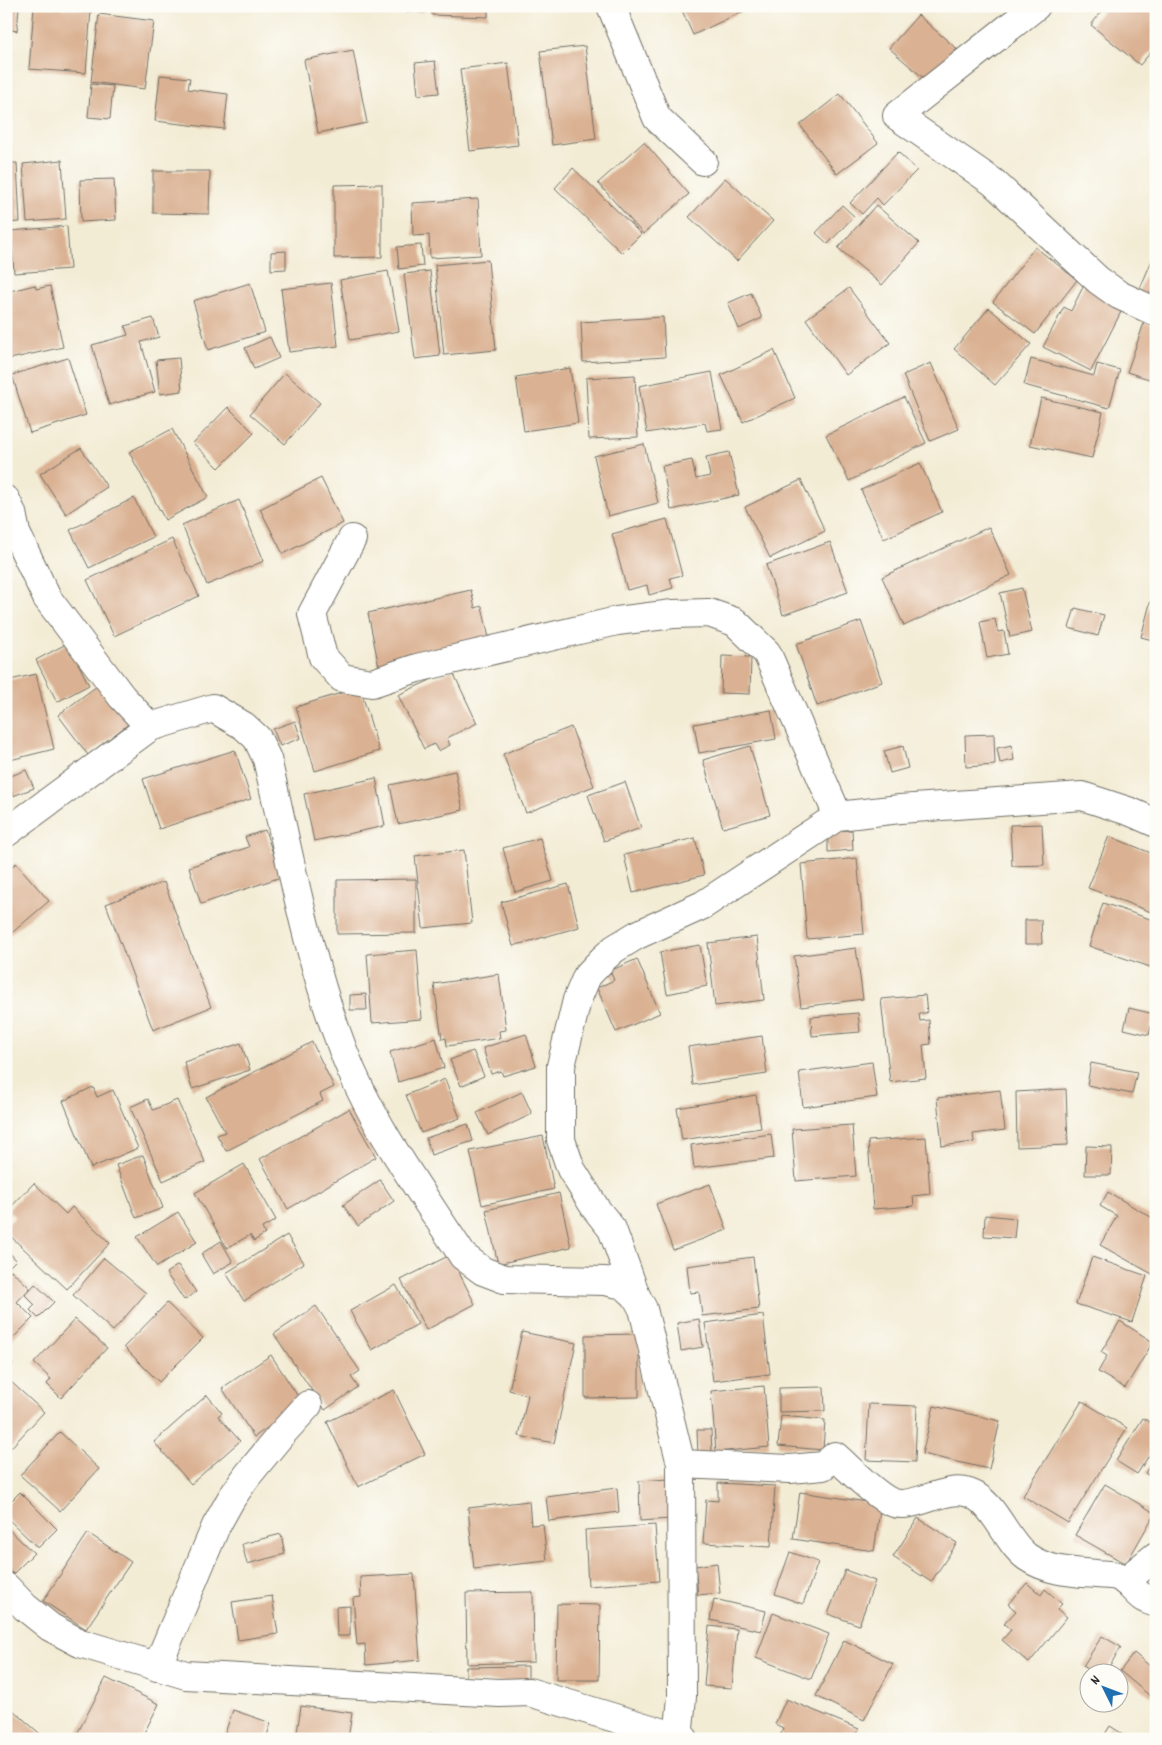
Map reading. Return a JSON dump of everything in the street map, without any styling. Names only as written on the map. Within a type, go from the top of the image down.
[{"type":"street","points":[[611,6],[657,118],[703,160]]},
{"type":"street","points":[[1036,6],[898,116],[993,182],[1098,280],[1119,296],[1156,312]]},
{"type":"street","points":[[6,500],[12,513],[11,533],[47,598],[122,697],[150,727]]},
{"type":"street","points":[[352,539],[312,614],[323,657],[342,678],[372,683],[417,668],[617,621],[672,614],[709,613],[735,622],[767,653],[838,816]]},
{"type":"street","points":[[6,833],[150,727],[213,708],[244,726],[257,738],[267,760],[316,972],[343,1051],[376,1121],[463,1256],[483,1271],[504,1279],[605,1281],[624,1285],[636,1296]]},
{"type":"street","points":[[6,1587],[50,1627],[80,1643],[186,1675],[499,1693],[530,1692],[680,1738],[682,1697],[681,1464],[643,1309],[636,1296],[612,1229],[596,1209],[571,1170],[561,1140],[561,1066],[577,1000],[588,976],[602,959],[614,949],[637,935],[703,904],[838,816],[900,809],[1082,796],[1131,812],[1156,823]]},
{"type":"street","points":[[157,1667],[216,1526],[231,1499],[274,1443],[308,1405]]},
{"type":"street","points":[[681,1464],[790,1469],[823,1466],[835,1456],[882,1497],[893,1503],[902,1504],[953,1492],[968,1493],[986,1505],[1008,1537],[1026,1556],[1039,1564],[1062,1571],[1118,1577],[1143,1598],[1156,1603]]},
{"type":"street","points":[[1125,1581],[1156,1556]]},
{"type":"building","points":[[6,6],[19,7],[17,31],[6,29]]},
{"type":"building","points":[[395,6],[424,6],[424,12],[395,11]]},
{"type":"building","points":[[432,6],[488,6],[488,17],[432,15]]},
{"type":"building","points":[[680,6],[754,6],[693,35]]},
{"type":"building","points":[[1106,6],[1156,6],[1156,46],[1140,65],[1091,25]]},
{"type":"building","points":[[34,7],[91,10],[86,73],[29,69]]},
{"type":"building","points":[[99,14],[154,21],[145,89],[91,82]]},
{"type":"building","points":[[918,15],[957,49],[928,82],[889,48]]},
{"type":"building","points":[[585,46],[596,139],[552,145],[540,51]]},
{"type":"building","points":[[353,50],[367,123],[318,133],[304,60]]},
{"type":"building","points":[[435,61],[439,93],[418,95],[415,63]]},
{"type":"building","points":[[508,63],[518,145],[470,151],[460,69]]},
{"type":"building","points":[[160,75],[190,78],[188,89],[228,94],[224,129],[155,121]]},
{"type":"building","points":[[91,84],[113,86],[110,119],[88,117]]},
{"type":"building","points":[[840,94],[878,143],[837,174],[800,125]]},
{"type":"building","points":[[644,142],[689,194],[643,234],[598,183]]},
{"type":"building","points":[[898,152],[917,170],[883,205],[877,198],[862,214],[850,203]]},
{"type":"building","points":[[62,160],[66,219],[27,222],[23,164]]},
{"type":"building","points":[[6,163],[17,163],[20,222],[6,223]]},
{"type":"building","points":[[573,168],[641,234],[622,253],[555,188]]},
{"type":"building","points":[[153,171],[210,171],[209,214],[153,213]]},
{"type":"building","points":[[725,178],[773,221],[737,261],[689,217]]},
{"type":"building","points":[[114,179],[116,220],[81,222],[80,180]]},
{"type":"building","points":[[382,184],[382,257],[334,258],[334,185]]},
{"type":"building","points":[[478,199],[481,255],[430,258],[429,235],[413,236],[412,203]]},
{"type":"building","points":[[842,205],[854,216],[828,244],[816,233]]},
{"type":"building","points":[[876,205],[919,243],[882,285],[838,248]]},
{"type":"building","points":[[67,226],[70,269],[14,273],[11,231]]},
{"type":"building","points":[[421,245],[423,266],[399,269],[397,247]]},
{"type":"building","points":[[1035,247],[1077,280],[1035,334],[993,302]]},
{"type":"building","points":[[286,251],[286,269],[271,270],[271,252]]},
{"type":"building","points":[[1156,251],[1156,300],[1138,293]]},
{"type":"building","points":[[488,260],[496,350],[444,355],[435,265]]},
{"type":"building","points":[[388,271],[399,331],[350,340],[340,280]]},
{"type":"building","points":[[430,271],[440,356],[415,359],[404,274]]},
{"type":"building","points":[[1086,281],[1126,302],[1091,371],[1043,347],[1064,307],[1071,311]]},
{"type":"building","points":[[250,283],[265,332],[208,350],[193,301]]},
{"type":"building","points":[[331,283],[338,346],[289,352],[281,289]]},
{"type":"building","points":[[35,285],[36,289],[50,286],[63,347],[10,359],[6,340],[6,292]]},
{"type":"building","points":[[849,288],[890,343],[846,375],[806,319]]},
{"type":"building","points":[[751,293],[762,318],[739,329],[728,303]]},
{"type":"building","points":[[989,308],[1031,344],[995,385],[954,349]]},
{"type":"building","points":[[663,317],[665,357],[583,362],[581,322]]},
{"type":"building","points":[[153,318],[159,337],[141,342],[155,392],[109,405],[92,345],[128,335],[125,326]]},
{"type":"building","points":[[1144,323],[1156,327],[1155,381],[1127,372]]},
{"type":"building","points":[[270,337],[279,358],[254,369],[245,348]]},
{"type":"building","points":[[774,350],[795,398],[743,422],[721,375]]},
{"type":"building","points":[[68,358],[86,415],[30,433],[12,375]]},
{"type":"building","points":[[179,358],[182,391],[160,394],[156,360]]},
{"type":"building","points":[[1031,359],[1094,376],[1097,364],[1120,370],[1109,408],[1024,385]]},
{"type":"building","points":[[931,363],[959,429],[930,441],[903,375]]},
{"type":"building","points":[[570,368],[578,423],[524,431],[516,377]]},
{"type":"building","points":[[712,372],[722,429],[707,431],[705,423],[647,433],[639,386]]},
{"type":"building","points":[[285,373],[320,403],[285,444],[250,414]]},
{"type":"building","points":[[635,375],[638,437],[589,439],[586,378]]},
{"type":"building","points":[[904,397],[926,443],[849,481],[826,435]]},
{"type":"building","points":[[1041,398],[1103,412],[1092,458],[1030,445]]},
{"type":"building","points":[[228,407],[254,433],[219,468],[193,443]]},
{"type":"building","points":[[172,429],[208,497],[165,520],[129,452]]},
{"type":"building","points":[[644,444],[658,503],[608,516],[594,456]]},
{"type":"building","points":[[81,448],[107,487],[66,514],[40,474]]},
{"type":"building","points":[[729,452],[739,495],[671,510],[662,466],[692,460],[696,479],[710,476],[706,457]]},
{"type":"building","points":[[920,463],[942,512],[884,539],[861,490]]},
{"type":"building","points":[[321,478],[343,523],[283,554],[260,509]]},
{"type":"building","points":[[801,480],[825,531],[770,558],[745,507]]},
{"type":"building","points":[[134,498],[153,537],[89,568],[70,530]]},
{"type":"building","points":[[239,500],[264,561],[207,585],[182,525]]},
{"type":"building","points":[[667,519],[682,575],[670,578],[673,588],[649,595],[647,585],[627,590],[612,534]]},
{"type":"building","points":[[989,527],[1011,575],[904,626],[882,577]]},
{"type":"building","points":[[172,539],[199,596],[114,636],[87,580]]},
{"type":"building","points":[[830,542],[848,592],[783,615],[766,565]]},
{"type":"building","points":[[1156,585],[1156,641],[1141,637]]},
{"type":"building","points":[[1022,588],[1032,632],[1010,637],[1000,593]]},
{"type":"building","points":[[471,590],[475,608],[482,606],[490,643],[379,667],[368,613]]},
{"type":"building","points":[[1075,608],[1104,615],[1098,636],[1069,628]]},
{"type":"building","points":[[995,619],[998,632],[1004,631],[1008,654],[987,658],[980,622]]},
{"type":"building","points":[[861,621],[882,682],[817,706],[796,644]]},
{"type":"building","points":[[68,643],[89,685],[57,702],[36,660]]},
{"type":"building","points":[[722,656],[751,657],[750,694],[721,693]]},
{"type":"building","points":[[452,670],[477,723],[447,738],[450,745],[438,751],[434,744],[424,749],[398,695]]},
{"type":"building","points":[[36,674],[54,749],[6,761],[6,681]]},
{"type":"building","points":[[101,683],[131,722],[88,755],[58,715]]},
{"type":"building","points":[[360,687],[379,751],[315,771],[296,707]]},
{"type":"building","points":[[771,710],[776,739],[699,753],[694,724]]},
{"type":"building","points":[[295,721],[301,738],[280,746],[273,729]]},
{"type":"building","points":[[571,727],[594,786],[526,813],[503,754]]},
{"type":"building","points":[[994,734],[995,765],[966,767],[965,735]]},
{"type":"building","points":[[1012,745],[1014,760],[1000,763],[997,748]]},
{"type":"building","points":[[750,746],[770,815],[723,828],[703,760]]},
{"type":"building","points":[[903,746],[908,768],[890,773],[884,751]]},
{"type":"building","points":[[235,750],[251,799],[159,829],[143,779]]},
{"type":"building","points":[[26,770],[34,788],[13,796],[6,778]]},
{"type":"building","points":[[455,771],[463,810],[398,824],[390,785]]},
{"type":"building","points":[[376,778],[385,826],[314,841],[304,794]]},
{"type":"building","points":[[625,782],[641,828],[604,841],[588,795]]},
{"type":"building","points":[[1042,824],[1044,865],[1012,866],[1010,825]]},
{"type":"building","points":[[265,830],[281,877],[201,904],[189,867],[249,847],[245,837]]},
{"type":"building","points":[[852,830],[853,850],[828,852],[828,831]]},
{"type":"building","points":[[1109,836],[1156,855],[1156,900],[1151,912],[1088,888]]},
{"type":"building","points":[[540,838],[553,881],[515,892],[503,848]]},
{"type":"building","points":[[695,838],[704,875],[633,893],[624,855]]},
{"type":"building","points":[[464,850],[472,923],[423,928],[415,856]]},
{"type":"building","points":[[857,858],[864,934],[807,939],[801,864]]},
{"type":"building","points":[[16,863],[49,901],[6,938],[6,872]]},
{"type":"building","points":[[416,879],[416,933],[337,934],[337,880]]},
{"type":"building","points":[[164,882],[211,1007],[153,1030],[106,904]]},
{"type":"building","points":[[568,884],[579,927],[513,946],[501,902]]},
{"type":"building","points":[[1103,903],[1156,921],[1156,969],[1089,946]]},
{"type":"building","points":[[1025,920],[1041,920],[1042,944],[1025,944]]},
{"type":"building","points":[[757,937],[764,1000],[715,1006],[708,943]]},
{"type":"building","points":[[700,945],[707,986],[667,994],[660,952]]},
{"type":"building","points":[[856,948],[863,999],[801,1007],[794,956]]},
{"type":"building","points":[[417,950],[422,1019],[372,1023],[367,954]]},
{"type":"building","points":[[637,959],[660,1013],[616,1032],[597,988],[614,980],[610,971]]},
{"type":"building","points":[[499,974],[506,1030],[499,1031],[500,1038],[447,1046],[446,1038],[442,1039],[434,984]]},
{"type":"building","points":[[366,994],[367,1010],[350,1010],[350,995]]},
{"type":"building","points":[[925,995],[927,1013],[919,1013],[920,1021],[929,1020],[931,1044],[923,1045],[926,1078],[890,1082],[881,999]]},
{"type":"building","points":[[1129,1008],[1154,1014],[1149,1035],[1124,1029]]},
{"type":"building","points":[[858,1013],[860,1032],[812,1036],[811,1017]]},
{"type":"building","points":[[526,1034],[536,1066],[503,1076],[501,1071],[491,1074],[483,1048]]},
{"type":"building","points":[[762,1036],[767,1074],[693,1085],[688,1047]]},
{"type":"building","points":[[436,1038],[444,1068],[398,1082],[390,1052]]},
{"type":"building","points":[[312,1042],[334,1087],[320,1094],[323,1101],[226,1151],[217,1135],[225,1132],[206,1097]]},
{"type":"building","points":[[241,1043],[250,1070],[192,1089],[184,1062]]},
{"type":"building","points":[[473,1051],[484,1076],[461,1086],[450,1060]]},
{"type":"building","points":[[872,1062],[877,1097],[803,1107],[799,1072]]},
{"type":"building","points":[[1091,1063],[1137,1072],[1132,1094],[1087,1085]]},
{"type":"building","points":[[445,1079],[460,1118],[421,1133],[406,1095]]},
{"type":"building","points":[[93,1087],[97,1097],[113,1090],[138,1148],[91,1168],[63,1101]]},
{"type":"building","points":[[1066,1089],[1068,1145],[1017,1147],[1016,1092]]},
{"type":"building","points":[[1000,1090],[1005,1130],[973,1134],[974,1142],[942,1146],[937,1098]]},
{"type":"building","points":[[522,1092],[532,1114],[488,1135],[477,1113]]},
{"type":"building","points":[[756,1095],[761,1128],[682,1140],[677,1108]]},
{"type":"building","points":[[148,1099],[153,1110],[177,1100],[205,1162],[163,1181],[130,1107]]},
{"type":"building","points":[[349,1109],[376,1157],[288,1209],[260,1159]]},
{"type":"building","points":[[468,1124],[473,1141],[431,1155],[426,1138]]},
{"type":"building","points":[[852,1125],[856,1176],[796,1181],[792,1129]]},
{"type":"building","points":[[771,1134],[774,1158],[694,1168],[691,1145]]},
{"type":"building","points":[[543,1136],[554,1189],[482,1205],[470,1151]]},
{"type":"building","points":[[926,1137],[930,1194],[913,1196],[914,1206],[873,1209],[868,1141]]},
{"type":"building","points":[[1086,1146],[1112,1147],[1111,1175],[1085,1175]]},
{"type":"building","points":[[143,1155],[163,1208],[136,1218],[116,1165]]},
{"type":"building","points":[[244,1164],[276,1220],[262,1228],[265,1234],[254,1241],[250,1235],[227,1248],[195,1193]]},
{"type":"building","points":[[380,1180],[394,1201],[358,1226],[343,1205]]},
{"type":"building","points":[[34,1183],[66,1214],[72,1207],[110,1243],[67,1289],[6,1232],[6,1226],[15,1217],[8,1210]]},
{"type":"building","points":[[710,1184],[727,1230],[673,1250],[656,1204]]},
{"type":"building","points":[[1108,1192],[1156,1220],[1156,1272],[1154,1275],[1100,1245],[1117,1216],[1100,1206]]},
{"type":"building","points":[[559,1193],[571,1247],[498,1264],[486,1210]]},
{"type":"building","points":[[178,1212],[197,1242],[157,1267],[137,1237]]},
{"type":"building","points":[[985,1215],[1016,1218],[1014,1238],[984,1236]]},
{"type":"building","points":[[287,1235],[304,1263],[244,1301],[226,1273]]},
{"type":"building","points":[[221,1241],[233,1262],[213,1274],[201,1254]]},
{"type":"building","points":[[6,1249],[16,1260],[6,1270]]},
{"type":"building","points":[[450,1255],[475,1304],[426,1330],[401,1280]]},
{"type":"building","points":[[753,1257],[759,1309],[702,1316],[699,1292],[690,1293],[687,1266]]},
{"type":"building","points":[[1092,1257],[1147,1276],[1132,1322],[1076,1304]]},
{"type":"building","points":[[104,1258],[146,1293],[113,1331],[73,1295]]},
{"type":"building","points":[[178,1265],[196,1292],[184,1300],[166,1273]]},
{"type":"building","points":[[11,1270],[30,1288],[17,1302],[33,1318],[12,1339],[6,1333],[6,1275]]},
{"type":"building","points":[[35,1284],[54,1302],[38,1318],[30,1310],[35,1305],[25,1295]]},
{"type":"building","points":[[396,1285],[418,1324],[372,1350],[350,1311]]},
{"type":"building","points":[[167,1303],[203,1338],[159,1382],[124,1347]]},
{"type":"building","points":[[316,1306],[360,1371],[351,1377],[358,1387],[325,1410],[274,1334]]},
{"type":"building","points":[[763,1315],[770,1374],[713,1381],[705,1323]]},
{"type":"building","points":[[75,1319],[107,1348],[61,1398],[47,1384],[51,1379],[34,1363]]},
{"type":"building","points":[[699,1319],[703,1347],[681,1351],[677,1323]]},
{"type":"building","points":[[1120,1321],[1153,1342],[1125,1388],[1098,1372],[1107,1356],[1101,1352]]},
{"type":"building","points":[[522,1332],[576,1343],[554,1443],[519,1436],[528,1395],[509,1390]]},
{"type":"building","points":[[639,1334],[639,1397],[585,1398],[585,1335]]},
{"type":"building","points":[[271,1355],[303,1404],[254,1437],[222,1388]]},
{"type":"building","points":[[6,1357],[13,1363],[6,1371]]},
{"type":"building","points":[[9,1380],[44,1412],[6,1453],[6,1384]]},
{"type":"building","points":[[764,1386],[769,1447],[716,1452],[711,1391]]},
{"type":"building","points":[[824,1387],[825,1411],[779,1412],[779,1388]]},
{"type":"building","points":[[394,1390],[425,1454],[358,1487],[327,1422]]},
{"type":"building","points":[[207,1395],[222,1413],[218,1416],[240,1441],[191,1484],[154,1442]]},
{"type":"building","points":[[1082,1401],[1127,1428],[1068,1523],[1023,1496]]},
{"type":"building","points":[[869,1404],[917,1406],[915,1462],[866,1460]]},
{"type":"building","points":[[934,1406],[1000,1421],[989,1469],[922,1454]]},
{"type":"building","points":[[781,1416],[825,1420],[823,1450],[778,1446]]},
{"type":"building","points":[[1143,1418],[1156,1426],[1156,1445],[1137,1474],[1116,1461]]},
{"type":"building","points":[[697,1430],[711,1430],[712,1454],[698,1455]]},
{"type":"building","points":[[60,1432],[99,1469],[60,1511],[20,1475]]},
{"type":"building","points":[[1156,1456],[1156,1480],[1145,1473]]},
{"type":"building","points":[[669,1479],[671,1519],[640,1521],[639,1481]]},
{"type":"building","points":[[718,1483],[775,1486],[771,1547],[703,1543],[706,1500],[718,1501]]},
{"type":"building","points":[[1105,1484],[1155,1513],[1126,1564],[1075,1535]]},
{"type":"building","points":[[617,1488],[619,1512],[549,1521],[546,1497]]},
{"type":"building","points":[[20,1492],[57,1529],[38,1548],[6,1517],[6,1506]]},
{"type":"building","points":[[800,1492],[881,1504],[874,1551],[793,1539]]},
{"type":"building","points":[[529,1501],[531,1525],[543,1524],[547,1561],[474,1569],[468,1508]]},
{"type":"building","points":[[918,1518],[957,1543],[931,1582],[893,1557]]},
{"type":"building","points":[[655,1525],[659,1581],[588,1586],[585,1530]]},
{"type":"building","points":[[6,1527],[34,1553],[13,1574],[6,1567]]},
{"type":"building","points":[[88,1533],[131,1562],[86,1629],[43,1601]]},
{"type":"building","points":[[281,1534],[285,1554],[247,1564],[242,1544]]},
{"type":"building","points":[[790,1552],[818,1562],[803,1604],[775,1594]]},
{"type":"building","points":[[717,1563],[720,1593],[698,1595],[695,1566]]},
{"type":"building","points":[[845,1570],[875,1581],[859,1625],[828,1614]]},
{"type":"building","points":[[414,1574],[420,1660],[366,1665],[365,1644],[357,1645],[353,1598],[361,1597],[360,1577]]},
{"type":"building","points":[[1027,1583],[1041,1595],[1045,1589],[1062,1604],[1057,1609],[1067,1617],[1029,1663],[1002,1640],[1011,1630],[1004,1624],[1016,1611],[1008,1604]]},
{"type":"building","points":[[533,1592],[534,1662],[467,1664],[466,1593]]},
{"type":"building","points":[[272,1596],[278,1634],[238,1640],[232,1602]]},
{"type":"building","points":[[714,1599],[766,1611],[761,1631],[710,1620]]},
{"type":"building","points":[[557,1604],[600,1605],[599,1680],[556,1680]]},
{"type":"building","points":[[350,1606],[350,1636],[337,1636],[336,1607]]},
{"type":"building","points":[[773,1613],[829,1634],[811,1679],[756,1658]]},
{"type":"building","points":[[709,1626],[737,1629],[732,1688],[704,1686]]},
{"type":"building","points":[[1102,1636],[1121,1647],[1112,1662],[1086,1662]]},
{"type":"building","points":[[844,1640],[893,1664],[864,1720],[816,1696]]},
{"type":"building","points":[[1134,1653],[1156,1671],[1156,1701],[1130,1679],[1130,1662],[1127,1662]]},
{"type":"building","points":[[528,1666],[528,1682],[466,1682],[466,1667]]},
{"type":"building","points":[[106,1678],[159,1704],[141,1739],[86,1739],[77,1734]]},
{"type":"building","points":[[786,1699],[859,1729],[855,1739],[779,1739],[783,1728],[775,1724]]},
{"type":"building","points":[[6,1704],[46,1739],[6,1739]]},
{"type":"building","points":[[301,1706],[352,1713],[348,1739],[296,1739]]},
{"type":"building","points":[[233,1710],[271,1723],[266,1739],[223,1739]]},
{"type":"building","points":[[1110,1726],[1131,1739],[1102,1739]]},
{"type":"building","points":[[431,1735],[444,1738],[444,1739],[430,1739]]}]
